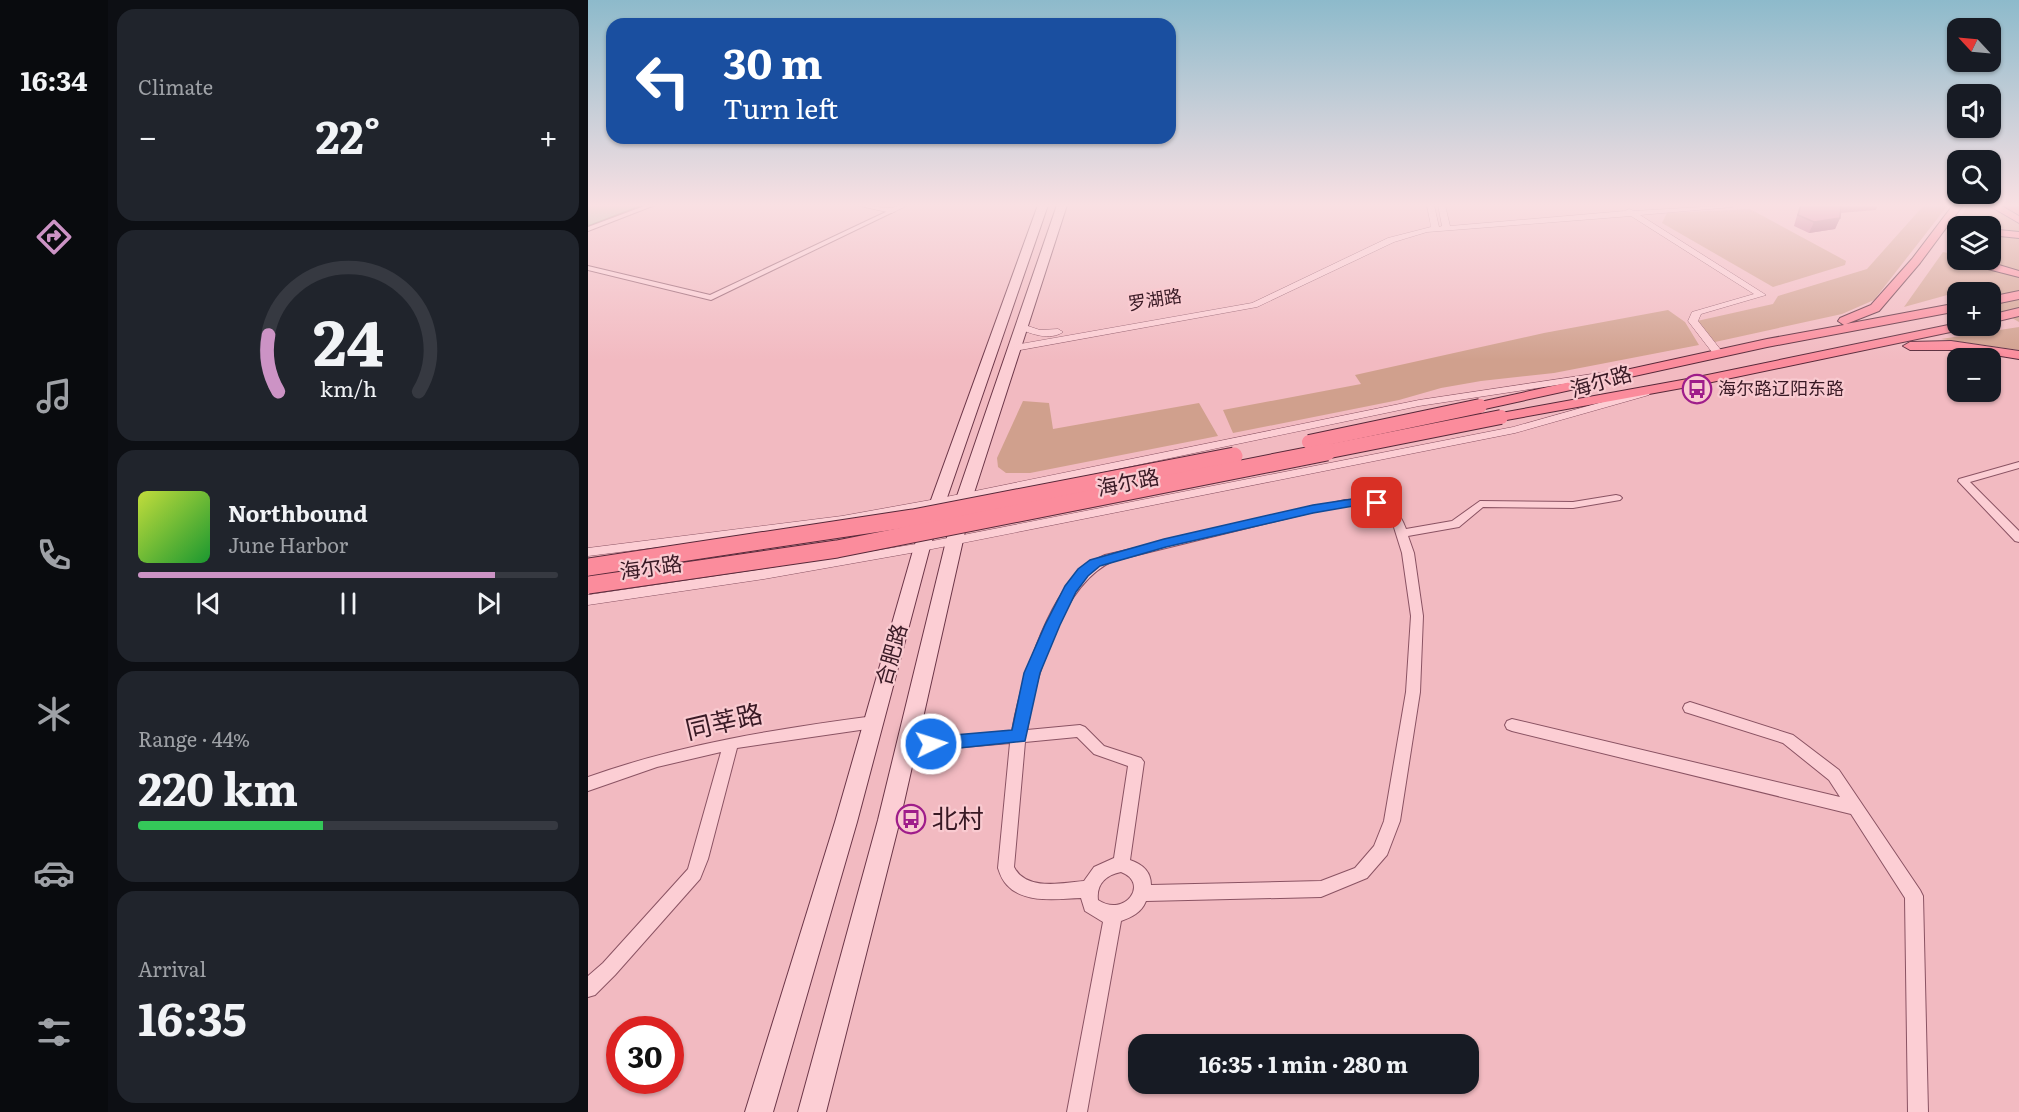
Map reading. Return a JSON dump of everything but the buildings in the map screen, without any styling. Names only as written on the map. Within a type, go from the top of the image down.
[{"type":"main road","name":"合肥路","points":[[759,1112],[874,722],[922,547],[1024,257]]},
{"type":"main road","name":"合肥路","points":[[812,1112],[907,746],[965,496],[1045,257]]},
{"type":"main road","points":[[1767,343],[1851,319],[1875,308],[1919,257]]},
{"type":"main road","points":[[2001,269],[2019,274]]},
{"type":"main road","points":[[2001,299],[2019,295]]},
{"type":"main road","name":"海尔路","points":[[588,567],[913,518],[1264,451],[1767,343],[1947,309]]},
{"type":"main road","points":[[2001,316],[2019,312]]},
{"type":"main road","name":"海尔路","points":[[588,585],[837,549],[1501,417],[1671,386],[1947,329]]},
{"type":"main road","points":[[1792,360],[1929,344],[1996,350],[2019,355]]},
{"type":"street","points":[[588,268],[711,298],[796,257]]},
{"type":"street","name":"罗湖路","points":[[1022,327],[1039,333],[1053,333],[1231,304],[1262,294],[1342,257]]},
{"type":"street","points":[[1015,348],[1254,305],[1355,257]]},
{"type":"street","points":[[1701,257],[1761,295],[1697,312],[1693,321],[1719,354]]},
{"type":"street","name":"海尔路","points":[[588,552],[843,520],[936,503],[1419,403],[1656,368]]},
{"type":"street","name":"海尔路","points":[[588,600],[764,574],[922,547],[1515,430],[1671,386]]},
{"type":"street","points":[[2019,465],[1963,481],[2019,538]]},
{"type":"street","points":[[1402,533],[1455,524],[1480,504],[1573,505],[1616,498]]},
{"type":"street","points":[[1089,889],[1035,890],[1019,887],[1009,879],[1005,868],[1019,736],[1032,673],[1052,625],[1070,590],[1083,573],[1095,563],[1176,541],[1313,509],[1359,501],[1384,506],[1397,520],[1408,553],[1417,616],[1413,692],[1392,821],[1381,850],[1361,873],[1321,889],[1142,893]]},
{"type":"street","points":[[1690,708],[1788,739],[1834,775],[1914,896],[1918,1112]]},
{"type":"street","name":"同莘路","points":[[588,784],[635,768],[765,735],[874,722]]},
{"type":"street","points":[[1512,725],[1856,808]]},
{"type":"street","points":[[907,746],[1080,731],[1099,750],[1136,762],[1121,864]]},
{"type":"street","points":[[588,988],[609,969],[693,874],[700,859],[731,744]]},
{"type":"street","points":[[1121,864],[1137,870],[1142,877],[1142,893],[1131,909],[1113,915],[1097,910],[1089,897],[1089,889],[1097,874],[1112,865],[1121,864]]},
{"type":"street","points":[[1077,1112],[1113,915]]},
{"type":"shaded area","points":[[1721,257],[1838,257],[1846,261],[1845,265],[1773,287]]},
{"type":"shaded area","points":[[1878,257],[1908,257],[1874,300],[1842,314],[1715,342],[1697,321],[1773,304],[1778,296],[1867,269]]},
{"type":"shaded area","points":[[1940,257],[1947,257],[1947,270],[2001,270],[2001,257],[2019,257],[2019,322],[2001,312],[2001,282],[1947,282],[1947,295],[1904,307]]},
{"type":"shaded area","points":[[1668,310],[1685,322],[1699,345],[1554,373],[1441,388],[1399,400],[1233,433],[1223,410],[1361,384],[1355,375],[1544,333]]},
{"type":"shaded area","points":[[2019,327],[2019,350],[1941,339],[1960,336],[2001,336],[2001,330]]},
{"type":"shaded area","points":[[1023,401],[1049,403],[1053,429],[1199,403],[1218,436],[1030,473],[1006,473],[998,467],[997,458]]},
{"type":"place","name":"海尔路辽阳东路","points":[[1697,389]]},
{"type":"place","name":"北村","points":[[911,819]]},
{"type":"route","points":[[931,744],[1019,736],[1032,673],[1052,625],[1070,590],[1083,573],[1095,563],[1164,543],[1313,509],[1359,501],[1377,503]]}]
